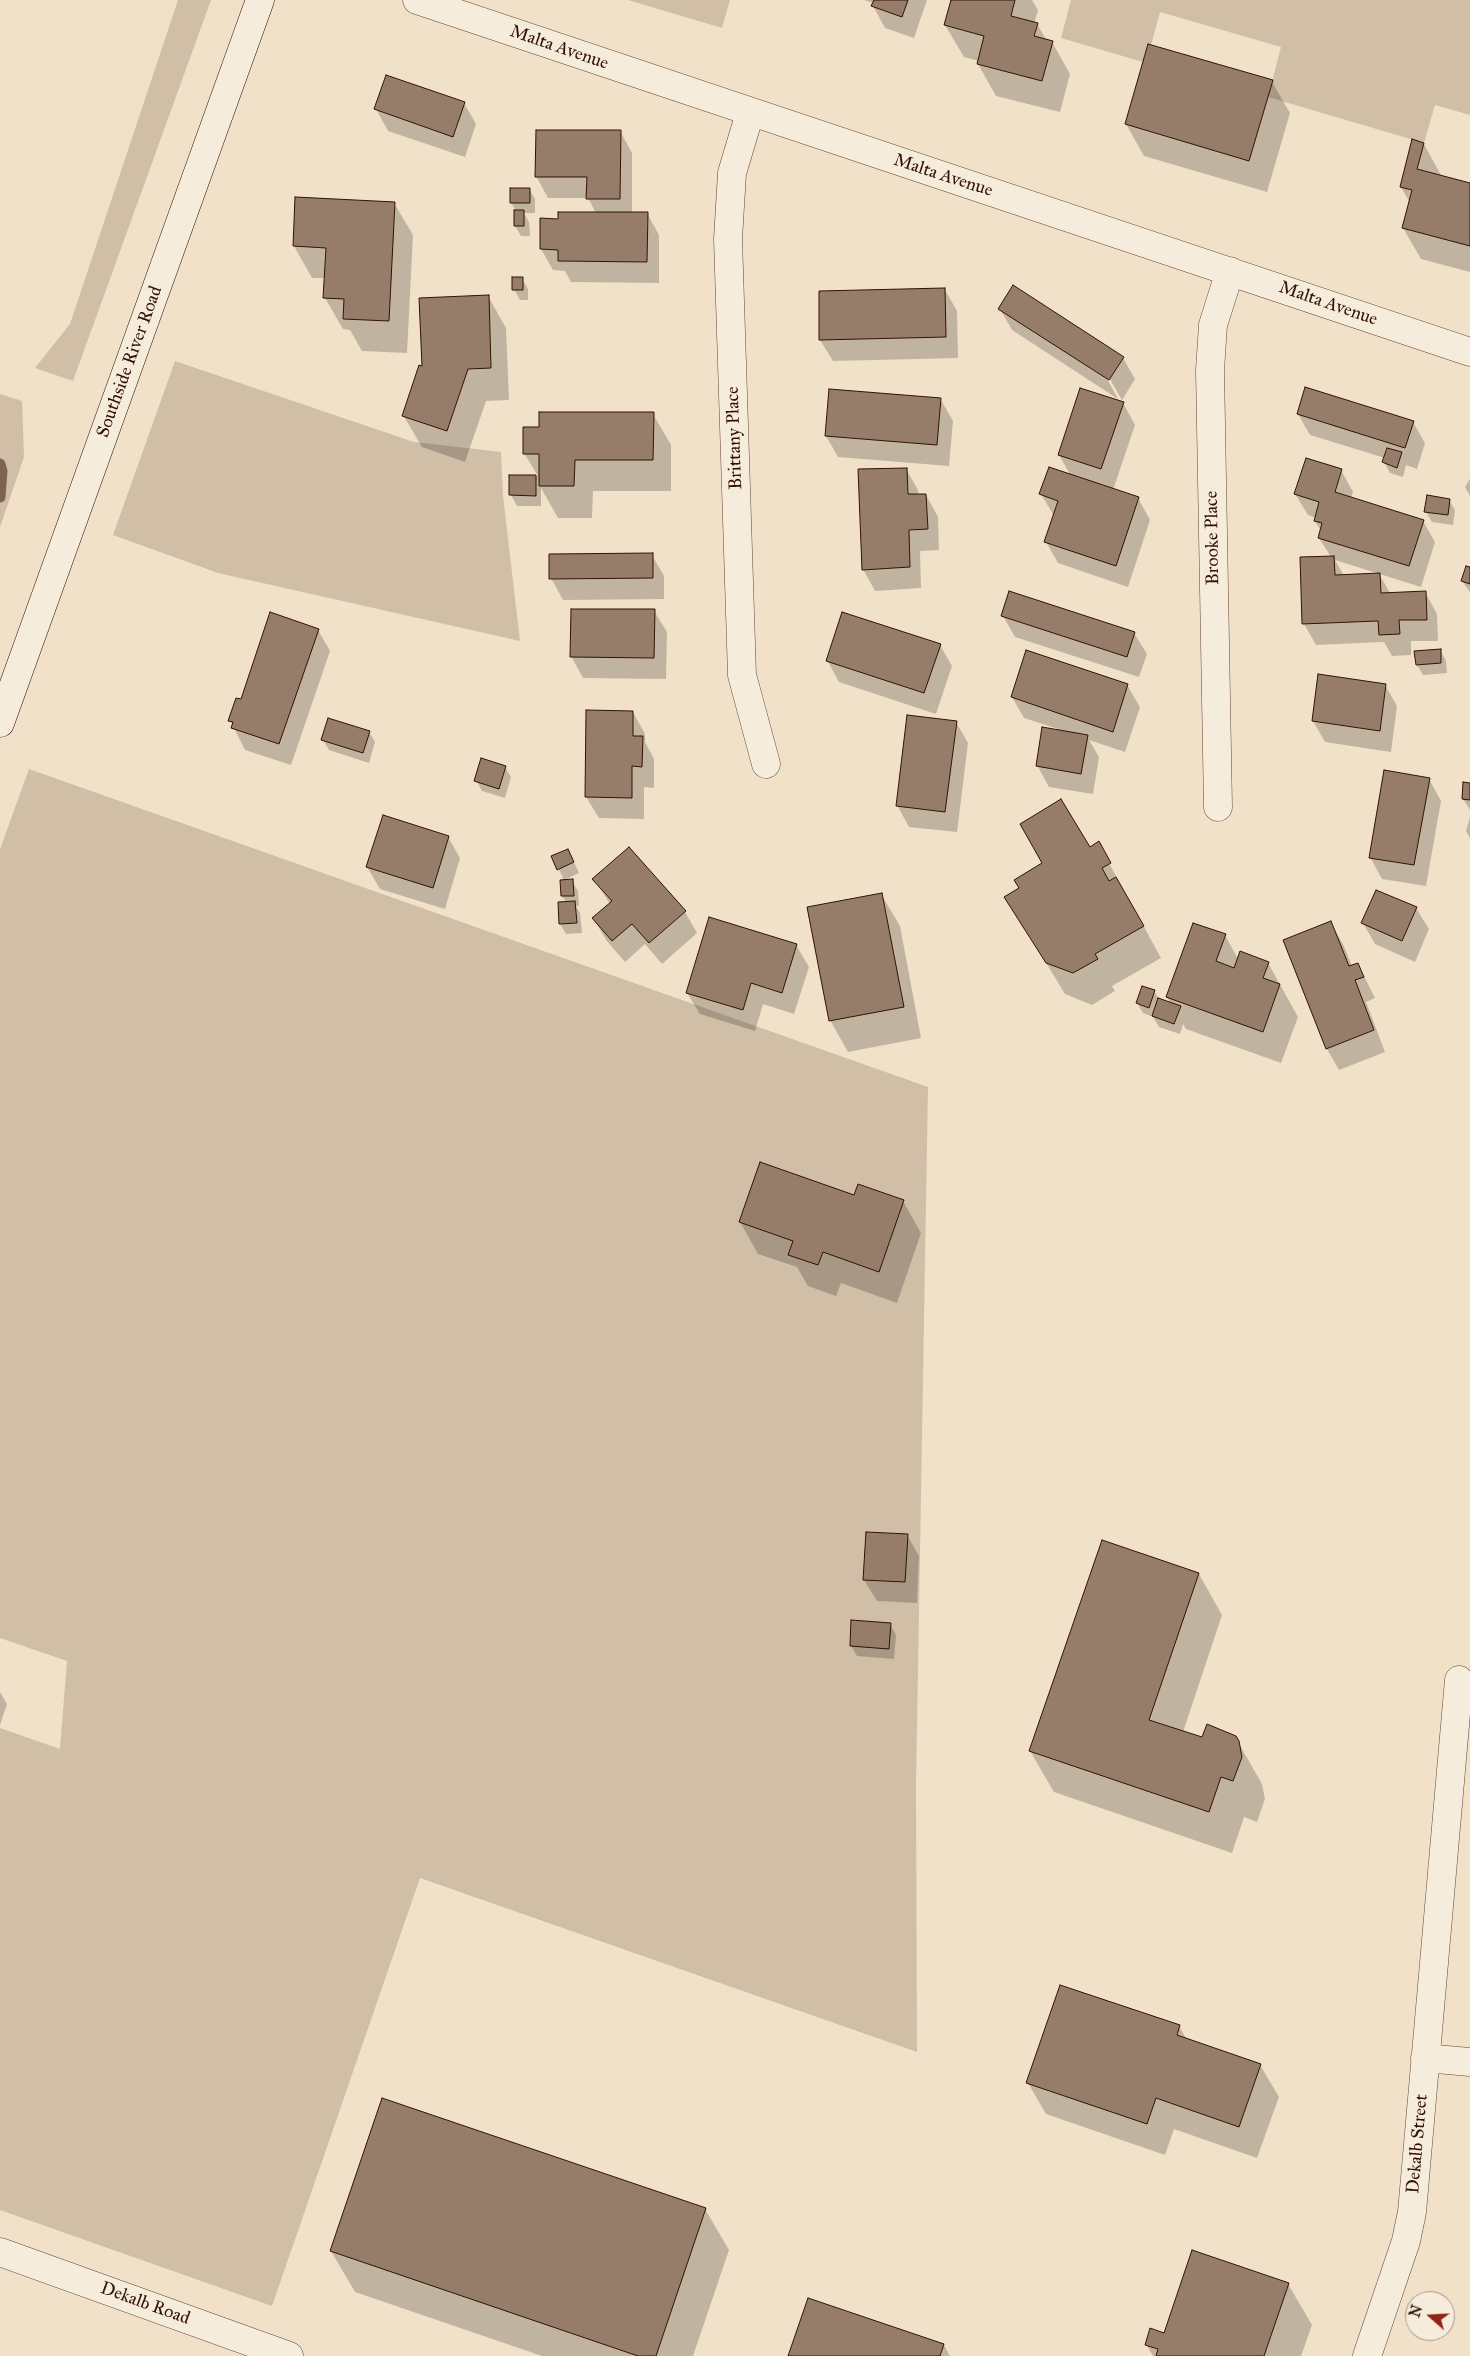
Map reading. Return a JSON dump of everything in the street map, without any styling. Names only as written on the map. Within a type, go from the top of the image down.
[{"type":"street","name":"Southside River Road","points":[[0,724],[260,0]]},
{"type":"street","name":"Malta Avenue","points":[[417,0],[750,113],[1470,352]]},
{"type":"street","name":"Brittany Place","points":[[750,113],[732,173],[728,239],[742,675],[766,764]]},
{"type":"street","name":"Brooke Place","points":[[1218,807],[1210,370],[1213,325],[1230,271]]},
{"type":"street","name":"Dekalb Street","points":[[1367,2356],[1406,2241],[1412,2212],[1458,1680]]},
{"type":"street","points":[[1426,2058],[1470,2062]]},
{"type":"street","name":"Dekalb Road","points":[[0,2252],[289,2356]]},
{"type":"shaded area","points":[[178,0],[211,0],[73,381],[35,368],[70,324]]},
{"type":"shaded area","points":[[628,0],[730,0],[722,28]]},
{"type":"shaded area","points":[[1071,0],[1470,0],[1470,115],[1435,105],[1424,143],[1268,97],[1281,47],[1160,12],[1151,45],[1148,44],[1143,62],[1061,38]]},
{"type":"shaded area","points":[[175,361],[414,442],[501,452],[503,496],[520,641],[218,573],[113,535]]},
{"type":"shaded area","points":[[0,394],[22,401],[24,457],[0,527]]},
{"type":"shaded area","points":[[29,769],[928,1087],[916,1785],[917,2052],[420,1878],[272,2306],[0,2210],[0,1728],[60,1749],[67,1661],[0,1638],[0,849]]},
{"type":"building","points":[[874,0],[908,0],[902,17],[871,6]]},
{"type":"building","points":[[951,0],[1015,0],[1011,16],[1038,23],[1034,36],[1053,41],[1042,81],[977,64],[984,36],[944,25]]},
{"type":"building","points":[[1148,44],[1273,80],[1249,161],[1125,124]]},
{"type":"building","points":[[386,75],[465,102],[453,137],[374,109]]},
{"type":"building","points":[[536,130],[621,130],[620,199],[586,199],[587,177],[535,177]]},
{"type":"building","points":[[1412,139],[1424,143],[1417,169],[1470,183],[1470,246],[1402,228],[1412,190],[1400,187]]},
{"type":"building","points":[[510,188],[530,188],[530,203],[510,203]]},
{"type":"building","points":[[295,197],[395,202],[389,321],[343,319],[344,299],[323,298],[326,248],[293,246]]},
{"type":"building","points":[[514,210],[524,210],[524,226],[514,226]]},
{"type":"building","points":[[558,212],[648,212],[647,262],[558,261],[558,250],[540,249],[540,218],[558,219]]},
{"type":"building","points":[[512,277],[523,277],[523,290],[512,290]]},
{"type":"building","points":[[1013,285],[1124,357],[1109,380],[998,309]]},
{"type":"building","points":[[945,288],[946,337],[819,340],[819,291]]},
{"type":"building","points":[[489,295],[491,368],[468,369],[447,431],[402,416],[419,365],[422,366],[419,298]]},
{"type":"building","points":[[1305,387],[1414,421],[1405,448],[1297,414]]},
{"type":"building","points":[[1080,388],[1124,402],[1101,469],[1058,455]]},
{"type":"building","points":[[829,389],[941,398],[937,445],[825,436]]},
{"type":"building","points":[[539,412],[654,412],[653,460],[575,460],[574,486],[539,486],[539,454],[523,454],[523,427],[539,427]]},
{"type":"building","points":[[1387,448],[1402,452],[1397,468],[1382,462]]},
{"type":"building","points":[[1306,458],[1342,469],[1335,492],[1424,520],[1409,566],[1318,538],[1322,523],[1314,521],[1319,502],[1294,494]]},
{"type":"building","points":[[1049,467],[1139,497],[1116,566],[1044,542],[1058,501],[1039,494]]},
{"type":"building","points":[[907,468],[908,494],[926,494],[928,529],[909,530],[910,567],[862,570],[858,469]]},
{"type":"building","points":[[509,475],[536,475],[536,496],[509,495]]},
{"type":"building","points":[[1427,495],[1450,499],[1448,515],[1424,512]]},
{"type":"building","points":[[653,553],[653,578],[549,579],[549,554]]},
{"type":"building","points":[[1334,556],[1335,575],[1380,573],[1381,593],[1426,591],[1427,620],[1399,620],[1400,634],[1379,635],[1378,621],[1302,624],[1300,557]]},
{"type":"building","points":[[1466,566],[1470,567],[1470,584],[1461,581]]},
{"type":"building","points":[[1009,591],[1135,632],[1127,657],[1001,616]]},
{"type":"building","points":[[571,609],[655,609],[654,658],[570,657]]},
{"type":"building","points":[[270,612],[319,629],[279,744],[231,728],[233,722],[228,721],[236,698],[241,699]]},
{"type":"building","points":[[842,612],[941,644],[924,693],[826,661]]},
{"type":"building","points":[[1441,649],[1441,663],[1416,665],[1414,651]]},
{"type":"building","points":[[1026,650],[1128,684],[1113,732],[1011,697]]},
{"type":"building","points":[[1318,674],[1386,684],[1380,731],[1312,721]]},
{"type":"building","points":[[586,710],[633,711],[633,736],[643,736],[642,767],[632,766],[632,798],[585,797]]},
{"type":"building","points":[[907,715],[957,721],[945,812],[896,806]]},
{"type":"building","points":[[328,718],[370,731],[363,753],[321,740]]},
{"type":"building","points":[[1042,727],[1088,735],[1081,774],[1036,766]]},
{"type":"building","points":[[481,758],[506,766],[499,789],[474,781]]},
{"type":"building","points":[[1384,770],[1430,778],[1414,865],[1369,858]]},
{"type":"building","points":[[1463,782],[1470,783],[1470,800],[1462,799]]},
{"type":"building","points":[[1061,799],[1090,847],[1099,841],[1111,863],[1102,868],[1109,881],[1116,877],[1144,926],[1095,954],[1098,959],[1073,973],[1046,963],[1004,897],[1019,888],[1014,880],[1042,863],[1020,824]]},
{"type":"building","points":[[383,815],[449,836],[433,888],[366,867]]},
{"type":"building","points":[[629,847],[686,911],[649,943],[632,924],[612,941],[592,918],[612,901],[592,879]]},
{"type":"building","points":[[568,849],[574,862],[557,870],[551,856]]},
{"type":"building","points":[[573,879],[574,896],[561,896],[560,880]]},
{"type":"building","points":[[1376,890],[1417,907],[1402,941],[1361,923]]},
{"type":"building","points":[[882,893],[904,1007],[829,1021],[807,907]]},
{"type":"building","points":[[575,901],[577,923],[559,924],[558,902]]},
{"type":"building","points":[[709,917],[797,944],[782,993],[751,983],[743,1010],[686,993]]},
{"type":"building","points":[[1331,921],[1349,966],[1358,963],[1364,977],[1355,980],[1374,1030],[1326,1049],[1283,940]]},
{"type":"building","points":[[1193,923],[1226,934],[1216,961],[1234,968],[1240,951],[1269,962],[1263,978],[1280,984],[1263,1032],[1166,997]]},
{"type":"building","points":[[1142,986],[1155,990],[1149,1008],[1136,1003]]},
{"type":"building","points":[[1158,998],[1181,1006],[1174,1024],[1152,1016]]},
{"type":"building","points":[[760,1162],[854,1195],[858,1184],[904,1200],[879,1272],[823,1252],[818,1265],[788,1255],[793,1241],[739,1222]]},
{"type":"building","points":[[866,1532],[908,1534],[905,1582],[863,1580]]},
{"type":"building","points":[[1102,1540],[1199,1573],[1149,1720],[1202,1737],[1207,1724],[1236,1736],[1239,1741],[1242,1757],[1233,1781],[1221,1777],[1209,1812],[1029,1751]]},
{"type":"building","points":[[851,1620],[891,1623],[889,1649],[850,1646]]},
{"type":"building","points":[[1060,1985],[1180,2025],[1177,2035],[1261,2064],[1239,2127],[1156,2098],[1147,2124],[1026,2083]]},
{"type":"building","points":[[382,2098],[706,2208],[656,2356],[638,2356],[330,2251]]},
{"type":"building","points":[[1192,2250],[1289,2283],[1264,2356],[1156,2356],[1158,2349],[1145,2345],[1150,2328],[1164,2333]]},
{"type":"building","points":[[808,2298],[944,2344],[940,2356],[788,2356]]},
{"type":"waterway","points":[[0,464],[2,471],[0,497]]}]
